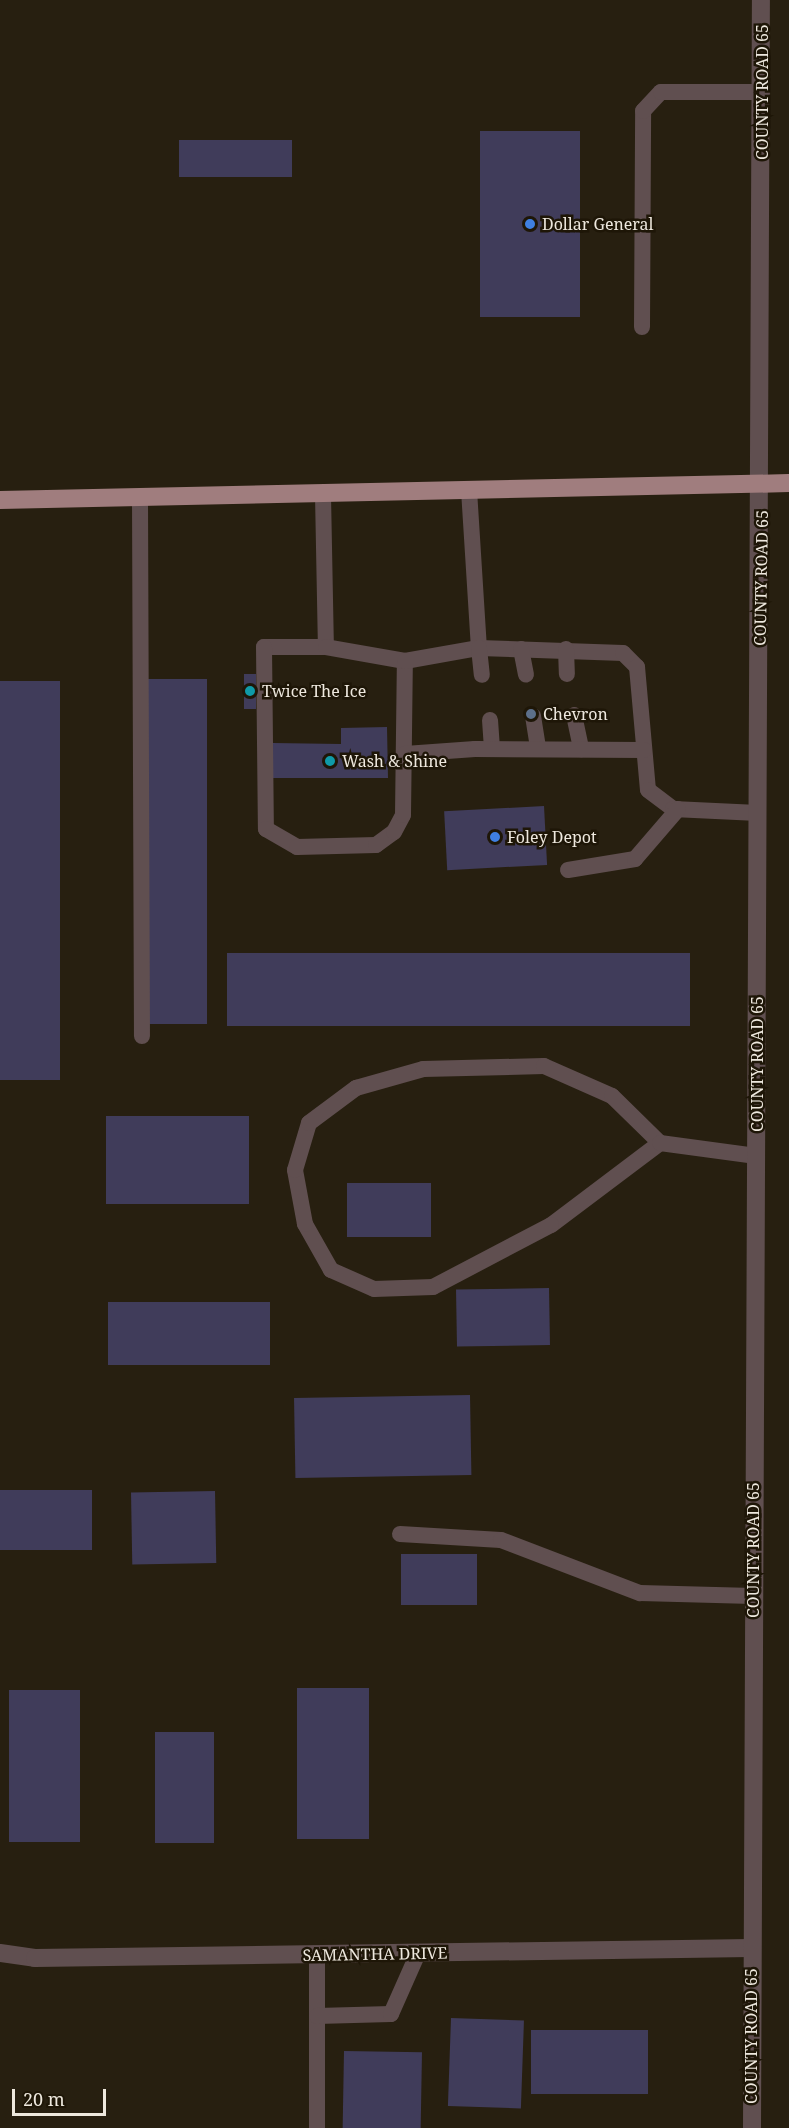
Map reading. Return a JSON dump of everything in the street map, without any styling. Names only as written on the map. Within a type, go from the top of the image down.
[{"type":"main road","points":[[0,500],[140,499],[789,483]]},
{"type":"street","name":"COUNTY ROAD 65","points":[[752,2128],[753,1596],[762,482],[761,0]]},
{"type":"street","name":"SAMANTHA DRIVE","points":[[0,1953],[35,1958],[751,1948]]},
{"type":"lane","points":[[642,327],[644,111],[661,92],[762,92]]},
{"type":"lane","points":[[469,490],[482,675]]},
{"type":"lane","points":[[323,495],[326,647]]},
{"type":"lane","points":[[140,499],[142,1036]]},
{"type":"lane","points":[[405,661],[403,815],[394,832],[376,844],[297,847],[266,829],[264,647],[326,647],[405,661],[479,648],[607,649],[623,653],[637,667],[648,790],[678,809],[758,813]]},
{"type":"lane","points":[[521,649],[526,675]]},
{"type":"lane","points":[[566,649],[567,674]]},
{"type":"lane","points":[[533,716],[538,749]]},
{"type":"lane","points":[[574,716],[581,749]]},
{"type":"lane","points":[[489,720],[492,749]]},
{"type":"lane","points":[[405,754],[492,749],[644,750]]},
{"type":"lane","points":[[568,870],[635,859],[678,809]]},
{"type":"lane","points":[[660,1143],[551,1225],[433,1287],[374,1289],[330,1270],[305,1224],[295,1170],[309,1123],[356,1088],[423,1069],[544,1066],[612,1096],[660,1143],[756,1156]]},
{"type":"lane","points":[[400,1534],[501,1540],[640,1593],[753,1596]]},
{"type":"lane","points":[[317,2016],[391,2014],[418,1953]]},
{"type":"lane","points":[[317,1954],[317,2128]]},
{"type":"building","name":"Dollar General","points":[[480,131],[580,131],[580,317],[480,317]]},
{"type":"building","points":[[179,140],[292,140],[292,177],[179,177]]},
{"type":"building","name":"Twice The Ice","points":[[244,674],[256,674],[256,709],[244,709]]},
{"type":"building","points":[[148,679],[207,679],[207,1024],[148,1024]]},
{"type":"building","points":[[0,681],[60,681],[60,1080],[0,1080]]},
{"type":"building","name":"Wash & Shine","points":[[387,727],[388,778],[273,778],[273,743],[341,744],[341,728]]},
{"type":"building","name":"Foley Depot","points":[[544,806],[547,865],[447,870],[444,811]]},
{"type":"building","points":[[227,953],[690,953],[690,1026],[227,1026]]},
{"type":"building","points":[[106,1116],[249,1116],[249,1204],[106,1204]]},
{"type":"building","points":[[347,1183],[431,1183],[431,1237],[347,1237]]},
{"type":"building","points":[[549,1288],[550,1345],[457,1347],[456,1290]]},
{"type":"building","points":[[108,1302],[270,1302],[270,1365],[108,1365]]},
{"type":"building","points":[[470,1395],[471,1475],[295,1478],[294,1398]]},
{"type":"building","points":[[0,1490],[92,1490],[92,1550],[0,1550]]},
{"type":"building","points":[[215,1491],[216,1563],[132,1564],[131,1492]]},
{"type":"building","points":[[401,1554],[477,1554],[477,1605],[401,1605]]},
{"type":"building","points":[[297,1688],[369,1688],[369,1839],[297,1839]]},
{"type":"building","points":[[9,1690],[80,1690],[80,1842],[9,1842]]},
{"type":"building","points":[[155,1732],[214,1732],[214,1843],[155,1843]]},
{"type":"building","points":[[451,2018],[524,2021],[521,2108],[448,2106]]},
{"type":"building","points":[[531,2030],[648,2030],[648,2094],[531,2094]]},
{"type":"building","points":[[344,2051],[422,2052],[421,2128],[343,2128]]},
{"type":"place","name":"Dollar General","points":[[530,224]]},
{"type":"place","name":"Twice The Ice","points":[[250,691]]},
{"type":"place","name":"Chevron","points":[[531,714]]},
{"type":"place","name":"Wash & Shine","points":[[330,761]]},
{"type":"place","name":"Foley Depot","points":[[495,837]]}]
